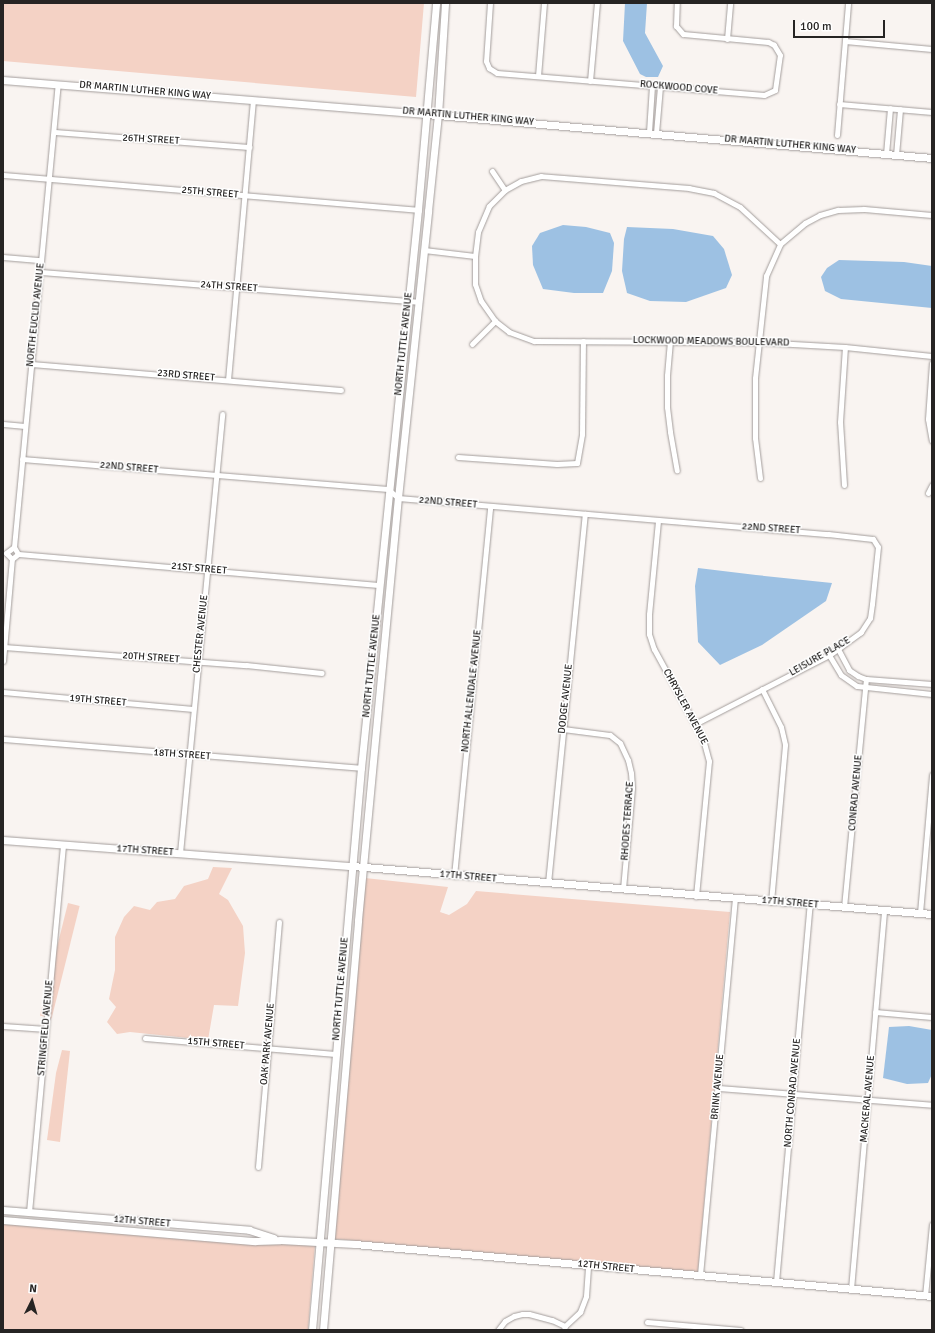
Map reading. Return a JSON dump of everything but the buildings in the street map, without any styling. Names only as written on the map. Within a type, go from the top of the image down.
[{"type":"main road","name":"NORTH TUTTLE AVENUE","points":[[312,1330],[361,768],[388,489],[418,210],[436,3]]},
{"type":"main road","name":"NORTH TUTTLE AVENUE","points":[[323,1330],[332,1243],[363,867],[398,498],[438,114],[445,3]]},
{"type":"main road","name":"DR MARTIN LUTHER KING WAY","points":[[3,80],[438,114],[932,158]]},
{"type":"main road","name":"17TH STREET","points":[[3,840],[352,866],[454,876],[932,914]]},
{"type":"main road","name":"12TH STREET","points":[[3,1210],[249,1230],[280,1240]]},
{"type":"main road","name":"12TH STREET","points":[[3,1220],[255,1241],[280,1240],[320,1242],[928,1296]]},
{"type":"street","name":"ROCKWOOD COVE","points":[[490,3],[486,57],[489,68],[497,73],[764,95],[772,92],[777,83],[780,55],[776,48],[768,42],[727,39]]},
{"type":"street","points":[[538,76],[544,3]]},
{"type":"street","points":[[590,81],[597,3]]},
{"type":"street","points":[[677,3],[676,26],[683,34],[727,39],[730,3]]},
{"type":"street","points":[[837,135],[848,3]]},
{"type":"street","points":[[845,42],[932,48]]},
{"type":"street","name":"NORTH EUCLID AVENUE","points":[[14,546],[24,426],[58,84]]},
{"type":"street","points":[[652,85],[652,133]]},
{"type":"street","points":[[652,133],[660,86]]},
{"type":"street","points":[[228,380],[253,100]]},
{"type":"street","points":[[839,104],[932,112]]},
{"type":"street","points":[[886,154],[890,108]]},
{"type":"street","points":[[896,155],[900,109]]},
{"type":"street","name":"26TH STREET","points":[[54,132],[249,147]]},
{"type":"street","points":[[492,171],[505,190]]},
{"type":"street","name":"25TH STREET","points":[[3,176],[418,210]]},
{"type":"street","name":"LOCKWOOD MEADOWS BOULEVARD","points":[[780,244],[734,204],[714,193],[699,189],[546,176],[521,181],[505,190],[495,199],[484,216],[478,232],[474,275],[477,292],[486,310],[495,321],[509,332],[528,339],[583,341],[758,342],[846,347],[932,356]]},
{"type":"street","points":[[760,478],[754,408],[758,342],[766,276],[780,244],[805,223],[829,212],[849,209],[932,215]]},
{"type":"street","points":[[424,250],[475,256]]},
{"type":"street","points":[[3,258],[41,260]]},
{"type":"street","name":"24TH STREET","points":[[40,272],[418,302]]},
{"type":"street","points":[[472,344],[495,321]]},
{"type":"street","points":[[458,457],[557,464],[578,463],[582,434],[583,341]]},
{"type":"street","points":[[670,341],[667,375],[668,406],[670,432],[677,470]]},
{"type":"street","points":[[844,485],[840,422],[846,347]]},
{"type":"street","points":[[932,363],[928,419],[932,441]]},
{"type":"street","name":"23RD STREET","points":[[31,364],[341,390]]},
{"type":"street","name":"CHESTER AVENUE","points":[[180,853],[222,414]]},
{"type":"street","points":[[3,424],[24,426]]},
{"type":"street","name":"22ND STREET","points":[[22,459],[388,489]]},
{"type":"street","points":[[928,493],[932,485]]},
{"type":"street","points":[[388,489],[398,498]]},
{"type":"street","name":"22ND STREET","points":[[398,498],[871,538],[876,542]]},
{"type":"street","name":"NORTH ALLENDALE AVENUE","points":[[454,876],[490,506]]},
{"type":"street","name":"DODGE AVENUE","points":[[548,883],[585,514]]},
{"type":"street","name":"CHRYSLER AVENUE","points":[[658,521],[649,614],[649,634],[654,649],[706,744],[709,761],[696,896]]},
{"type":"street","name":"LEISURE PLACE","points":[[695,724],[829,655],[858,635],[870,618],[878,547],[876,542]]},
{"type":"street","points":[[3,661],[12,559],[18,554],[14,546],[4,553],[12,559]]},
{"type":"street","name":"21ST STREET","points":[[18,554],[379,585]]},
{"type":"street","name":"20TH STREET","points":[[4,647],[322,673]]},
{"type":"street","points":[[838,649],[849,670],[866,679],[932,684]]},
{"type":"street","points":[[829,655],[841,675],[857,686],[932,694]]},
{"type":"street","name":"CONRAD AVENUE","points":[[844,907],[866,679]]},
{"type":"street","points":[[762,689],[781,727],[785,745],[771,901]]},
{"type":"street","name":"19TH STREET","points":[[3,692],[193,709]]},
{"type":"street","name":"RHODES TERRACE","points":[[563,729],[610,735],[620,743],[628,760],[632,788],[623,889]]},
{"type":"street","name":"18TH STREET","points":[[3,739],[361,768]]},
{"type":"street","points":[[920,913],[932,775]]},
{"type":"street","name":"STRINGFIELD AVENUE","points":[[29,1212],[63,844]]},
{"type":"street","name":"BRINK AVENUE","points":[[700,1275],[734,898]]},
{"type":"street","name":"NORTH CONRAD AVENUE","points":[[776,1282],[810,904]]},
{"type":"street","name":"MACKERAL AVENUE","points":[[851,1289],[884,910]]},
{"type":"street","name":"OAK PARK AVENUE","points":[[258,1167],[279,922]]},
{"type":"street","points":[[875,1012],[932,1017]]},
{"type":"street","points":[[3,1026],[46,1029]]},
{"type":"street","name":"15TH STREET","points":[[145,1038],[335,1054]]},
{"type":"street","points":[[718,1088],[932,1105]]},
{"type":"street","points":[[928,1296],[932,1224]]},
{"type":"street","points":[[498,1330],[505,1321],[522,1314],[552,1320],[565,1328],[580,1312],[586,1296],[588,1265]]},
{"type":"street","points":[[647,1322],[741,1330]]},
{"type":"shaded area","points":[[3,3],[424,3],[416,97],[3,61]]},
{"type":"shaded area","points":[[213,867],[232,868],[219,894],[228,900],[243,926],[245,953],[238,1006],[214,1005],[208,1040],[130,1032],[117,1034],[107,1022],[116,1007],[109,999],[115,970],[115,937],[124,917],[134,906],[150,910],[157,902],[175,899],[184,886],[208,879]]},
{"type":"shaded area","points":[[365,878],[448,887],[440,912],[449,915],[467,904],[476,891],[730,912],[698,1272],[335,1239]]},
{"type":"shaded area","points":[[68,903],[80,906],[52,1018],[40,1016]]},
{"type":"shaded area","points":[[62,1050],[70,1051],[60,1142],[47,1140],[56,1073]]},
{"type":"shaded area","points":[[3,1224],[255,1244],[279,1243],[315,1245],[308,1330],[3,1330]]},
{"type":"water","points":[[625,3],[647,3],[645,33],[663,66],[658,77],[646,77],[640,74],[623,41]]},
{"type":"water","points":[[563,225],[586,227],[610,233],[614,243],[612,271],[603,293],[574,293],[543,289],[533,265],[532,246],[540,233]]},
{"type":"water","points":[[627,227],[673,229],[713,236],[724,249],[732,275],[726,288],[686,302],[650,301],[627,293],[622,271],[624,239]]},
{"type":"water","points":[[839,260],[904,262],[932,266],[932,308],[841,299],[825,291],[821,277],[827,268]]},
{"type":"water","points":[[698,568],[832,583],[826,601],[762,645],[720,665],[698,642],[695,586]]},
{"type":"water","points":[[909,1026],[932,1030],[932,1074],[928,1083],[907,1084],[883,1078],[889,1027]]}]
